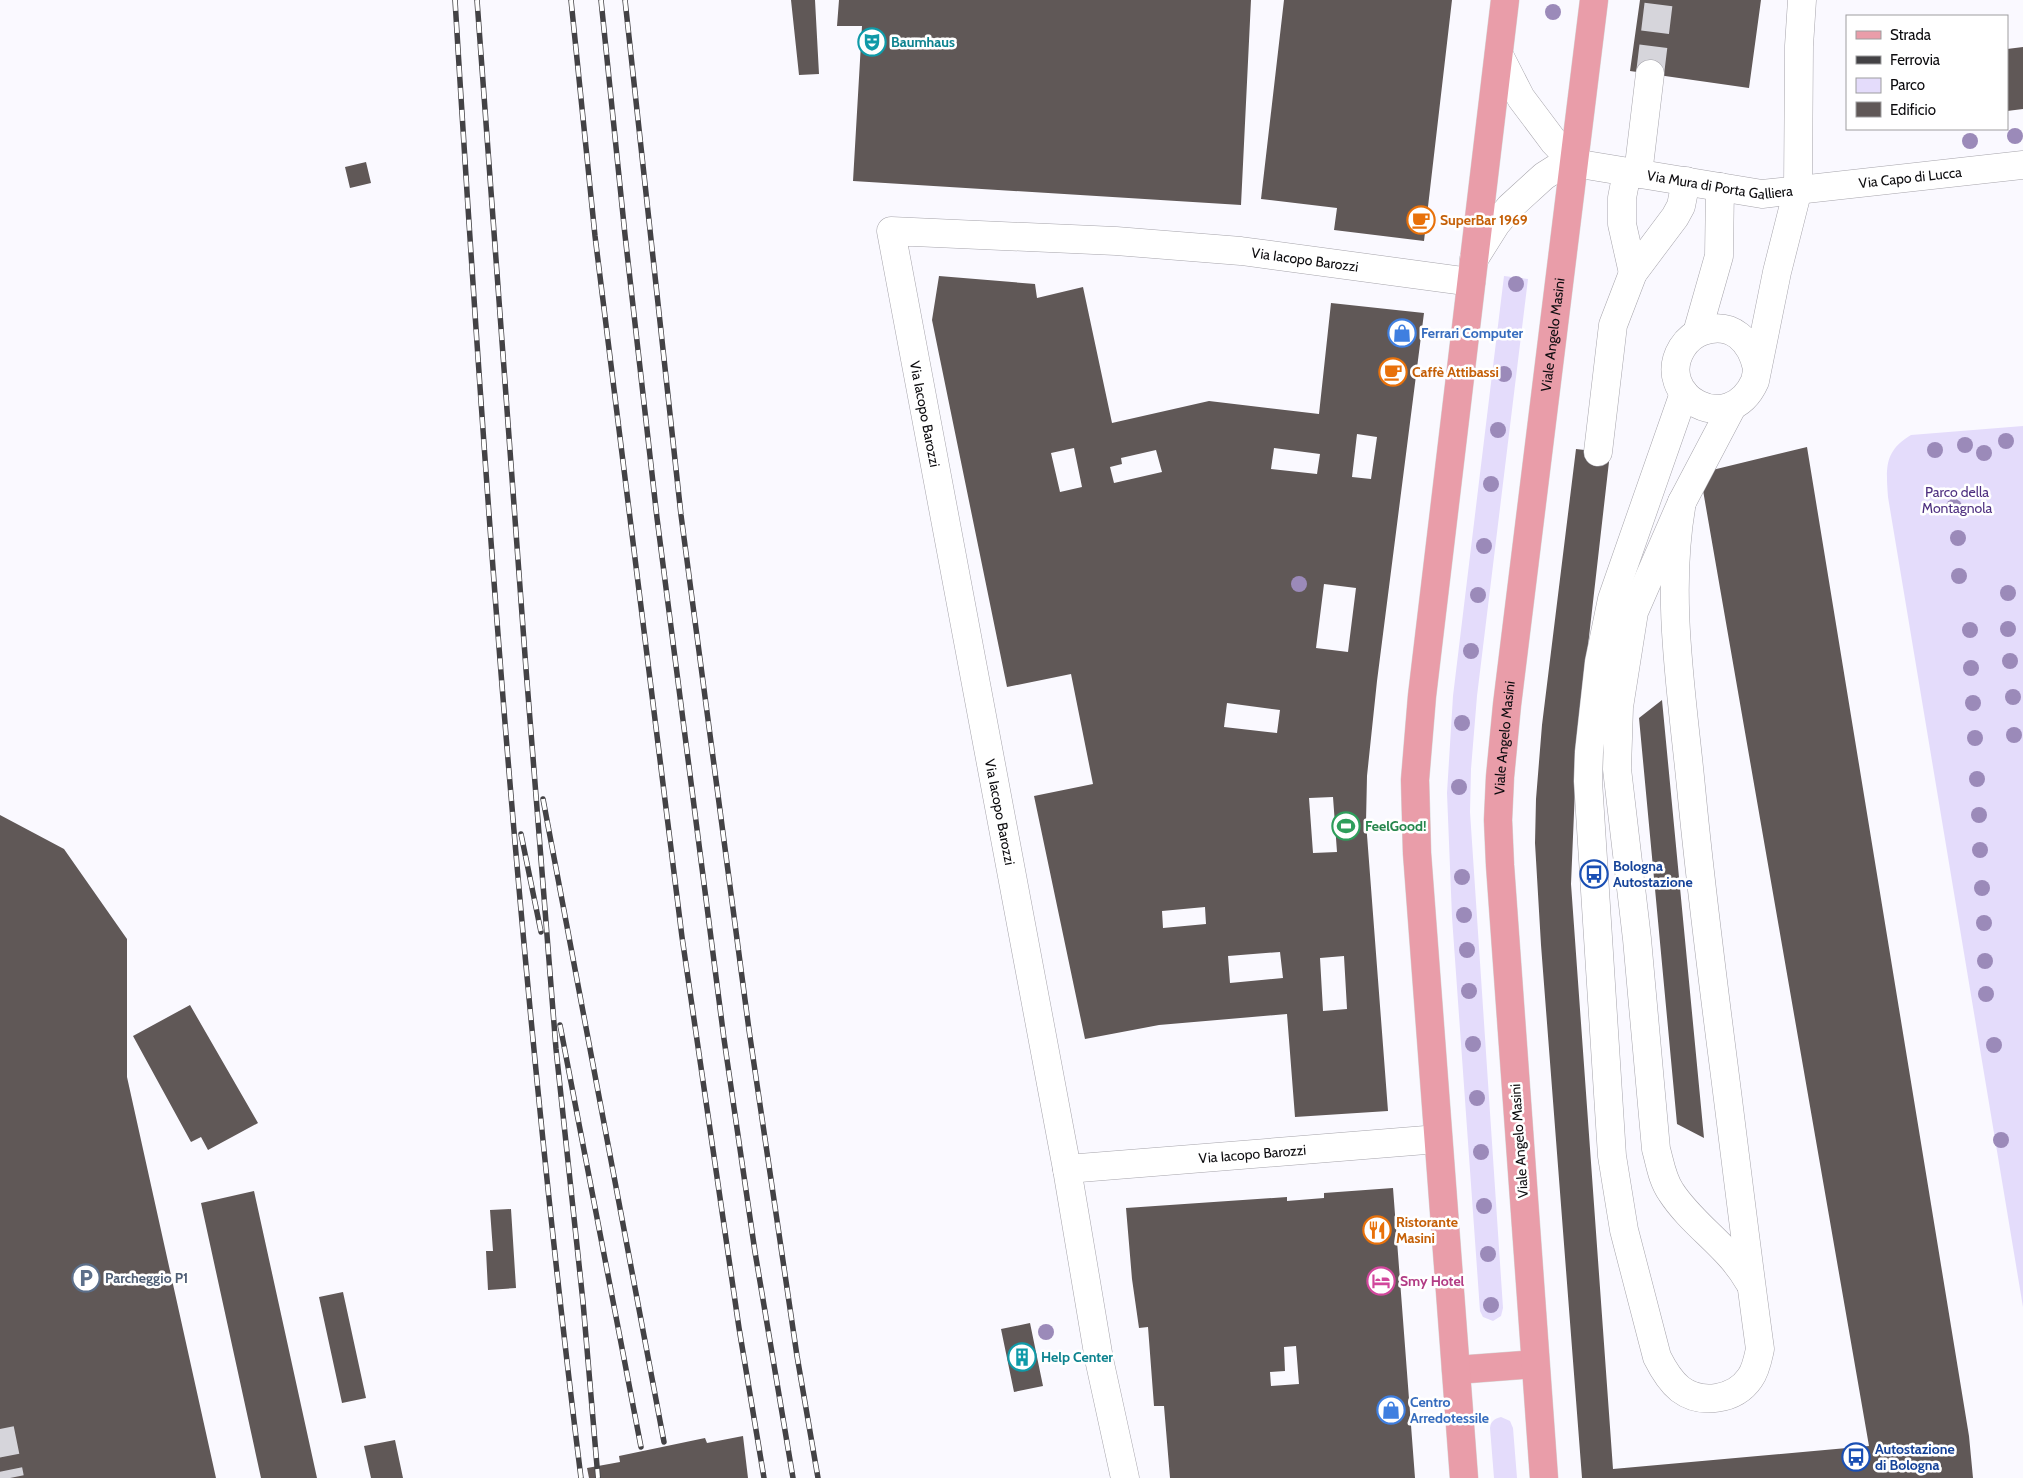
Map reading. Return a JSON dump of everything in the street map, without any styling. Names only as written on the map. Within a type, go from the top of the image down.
[{"type":"main road","points":[[1464,1478],[1416,853],[1415,780],[1422,696],[1506,0]]},
{"type":"main road","name":"Viale Angelo Masini","points":[[1544,1478],[1500,875],[1499,803],[1504,722],[1594,0]]},
{"type":"main road","points":[[1456,1370],[1535,1364]]},
{"type":"street","name":"Via Mura di Porta Galliera","points":[[1472,270],[1496,224],[1510,207],[1554,169],[1574,163],[1762,194],[1798,189],[1799,46],[1802,0]]},
{"type":"street","points":[[1499,55],[1521,98],[1554,142],[1574,163]]},
{"type":"street","points":[[1634,273],[1622,224],[1622,198],[1632,173],[1650,74]]},
{"type":"street","name":"Via Capo di Lucca","points":[[1798,189],[2023,165]]},
{"type":"street","points":[[1598,452],[1613,325],[1634,273],[1681,206],[1686,181]]},
{"type":"street","points":[[1697,333],[1719,256],[1720,187]]},
{"type":"street","points":[[1757,368],[1754,355],[1747,343],[1737,334],[1724,329],[1710,328],[1697,333],[1686,342],[1679,353],[1676,367],[1678,381],[1684,393],[1693,403],[1706,408],[1719,410],[1732,407],[1751,391],[1755,381],[1776,272],[1798,189]]},
{"type":"street","name":"Via Iacopo Barozzi","points":[[1125,1478],[1099,1359],[1067,1169],[891,232],[1116,241],[1472,270]]},
{"type":"street","points":[[1682,502],[1676,533],[1674,562],[1676,629],[1702,906],[1760,1349],[1758,1360],[1750,1379],[1736,1391],[1726,1396],[1704,1399],[1680,1389],[1662,1369],[1652,1343],[1621,1217],[1612,1156],[1589,808],[1589,752],[1599,662],[1612,599],[1684,393]]},
{"type":"street","points":[[1732,407],[1682,502],[1634,612],[1619,707],[1617,769],[1637,939],[1656,1149],[1661,1171],[1683,1210],[1738,1264],[1752,1288]]},
{"type":"street","name":"Via Iacopo Barozzi","points":[[1067,1169],[1438,1139]]},
{"type":"green space","points":[[1504,276],[1528,279],[1477,696],[1471,769],[1470,812],[1503,1308],[1501,1316],[1493,1321],[1483,1317],[1480,1311],[1452,917],[1447,793],[1453,696]]},
{"type":"green space","name":"Parco della Montagnola","points":[[2023,426],[2023,1307],[1888,497],[1887,469],[1891,454],[1902,441],[1911,435]]},
{"type":"green space","points":[[1501,1417],[1510,1421],[1513,1428],[1517,1478],[1494,1478],[1490,1428],[1493,1421]]},
{"type":"building","points":[[791,0],[815,0],[819,74],[799,75]]},
{"type":"building","points":[[839,0],[1251,0],[1241,205],[853,181],[862,26],[837,26]]},
{"type":"building","points":[[1284,0],[1452,0],[1424,241],[1334,230],[1337,208],[1261,199]]},
{"type":"building","points":[[1640,0],[1761,0],[1749,88],[1630,71]]},
{"type":"building","points":[[2023,47],[2023,109],[2008,111],[2008,49]]},
{"type":"building","points":[[366,162],[371,183],[350,188],[345,167]]},
{"type":"building","points":[[939,276],[1035,284],[1037,298],[1083,287],[1112,423],[1209,401],[1319,414],[1331,303],[1424,313],[1377,681],[1367,776],[1366,822],[1388,1111],[1295,1117],[1287,1014],[1159,1025],[1085,1039],[1034,796],[1093,784],[1071,674],[1007,687],[932,320]],"holes":[[[1357,434],[1377,437],[1371,479],[1352,477]],[[1074,448],[1082,487],[1060,492],[1051,453]],[[1274,448],[1320,454],[1317,474],[1271,469]],[[1156,450],[1162,472],[1114,483],[1110,467],[1122,464],[1121,458]],[[1324,584],[1356,588],[1348,652],[1316,648]],[[1227,703],[1280,710],[1277,733],[1224,727]],[[1333,797],[1337,852],[1313,853],[1309,798]],[[1205,907],[1206,924],[1163,928],[1162,911]],[[1280,952],[1283,978],[1230,983],[1228,956]],[[1344,956],[1347,1009],[1323,1011],[1320,958]]]},
{"type":"building","points":[[1807,447],[1969,1436],[1973,1478],[1582,1478],[1541,945],[1535,843],[1536,799],[1542,725],[1576,449],[1610,453],[1577,742],[1571,884],[1613,1469],[1869,1446],[1700,473]]},
{"type":"building","points":[[1662,700],[1704,1138],[1677,1124],[1639,718]]},
{"type":"building","name":"Parcheggio P1","points":[[0,815],[64,849],[127,939],[127,1077],[216,1478],[0,1478]]},
{"type":"building","points":[[190,1005],[258,1123],[208,1150],[201,1137],[191,1142],[133,1036]]},
{"type":"building","points":[[1393,1188],[1415,1478],[1170,1478],[1164,1406],[1154,1406],[1148,1327],[1139,1328],[1132,1279],[1126,1208],[1287,1197],[1287,1201],[1324,1198],[1324,1193]],"holes":[[[1296,1346],[1299,1384],[1271,1386],[1270,1372],[1285,1371],[1284,1347]]]},
{"type":"building","points":[[254,1191],[317,1478],[261,1478],[201,1203]]},
{"type":"building","points":[[511,1209],[516,1288],[488,1290],[486,1251],[493,1251],[490,1210]]},
{"type":"building","points":[[343,1292],[366,1398],[342,1403],[319,1297]]},
{"type":"building","name":"Help Center","points":[[1030,1323],[1043,1386],[1014,1392],[1001,1329]]},
{"type":"building","points":[[743,1436],[748,1478],[589,1478],[587,1468],[620,1462],[619,1456],[705,1438],[707,1443]]},
{"type":"building","points":[[395,1440],[403,1478],[371,1478],[364,1446]]},
{"type":"tunnel","points":[[1650,74],[1659,0]]},
{"type":"tunnel","points":[[0,1429],[10,1478]]},
{"type":"railway","points":[[455,0],[506,740],[540,1109],[559,1294],[581,1478]]},
{"type":"railway","points":[[477,0],[556,1049],[583,1302],[598,1478]]},
{"type":"railway","points":[[571,0],[595,236],[682,937],[739,1328],[764,1478]]},
{"type":"railway","points":[[601,0],[657,518],[724,1039],[755,1252],[793,1478]]},
{"type":"railway","points":[[625,0],[681,515],[749,1030],[797,1356],[818,1478]]},
{"type":"railway","points":[[543,799],[664,1442]]},
{"type":"railway","points":[[521,834],[541,932]]},
{"type":"railway","points":[[560,1025],[641,1447]]},
{"type":"place","name":"Baumhaus","points":[[872,42]]},
{"type":"place","name":"SuperBar 1969","points":[[1421,220]]},
{"type":"place","name":"Ferrari Computer","points":[[1402,333]]},
{"type":"place","name":"Caffè Attibassi","points":[[1393,372]]},
{"type":"place","name":"FeelGood!","points":[[1346,826]]},
{"type":"place","name":"Bologna Autostazione","points":[[1594,874]]},
{"type":"place","name":"Ristorante Masini","points":[[1377,1230]]},
{"type":"place","name":"Parcheggio P1","points":[[86,1278]]},
{"type":"place","name":"Smy Hotel","points":[[1381,1281]]},
{"type":"place","name":"Help Center","points":[[1022,1357]]},
{"type":"place","name":"Centro Arredotessile","points":[[1391,1410]]},
{"type":"place","name":"Autostazione di Bologna","points":[[1856,1457]]}]
